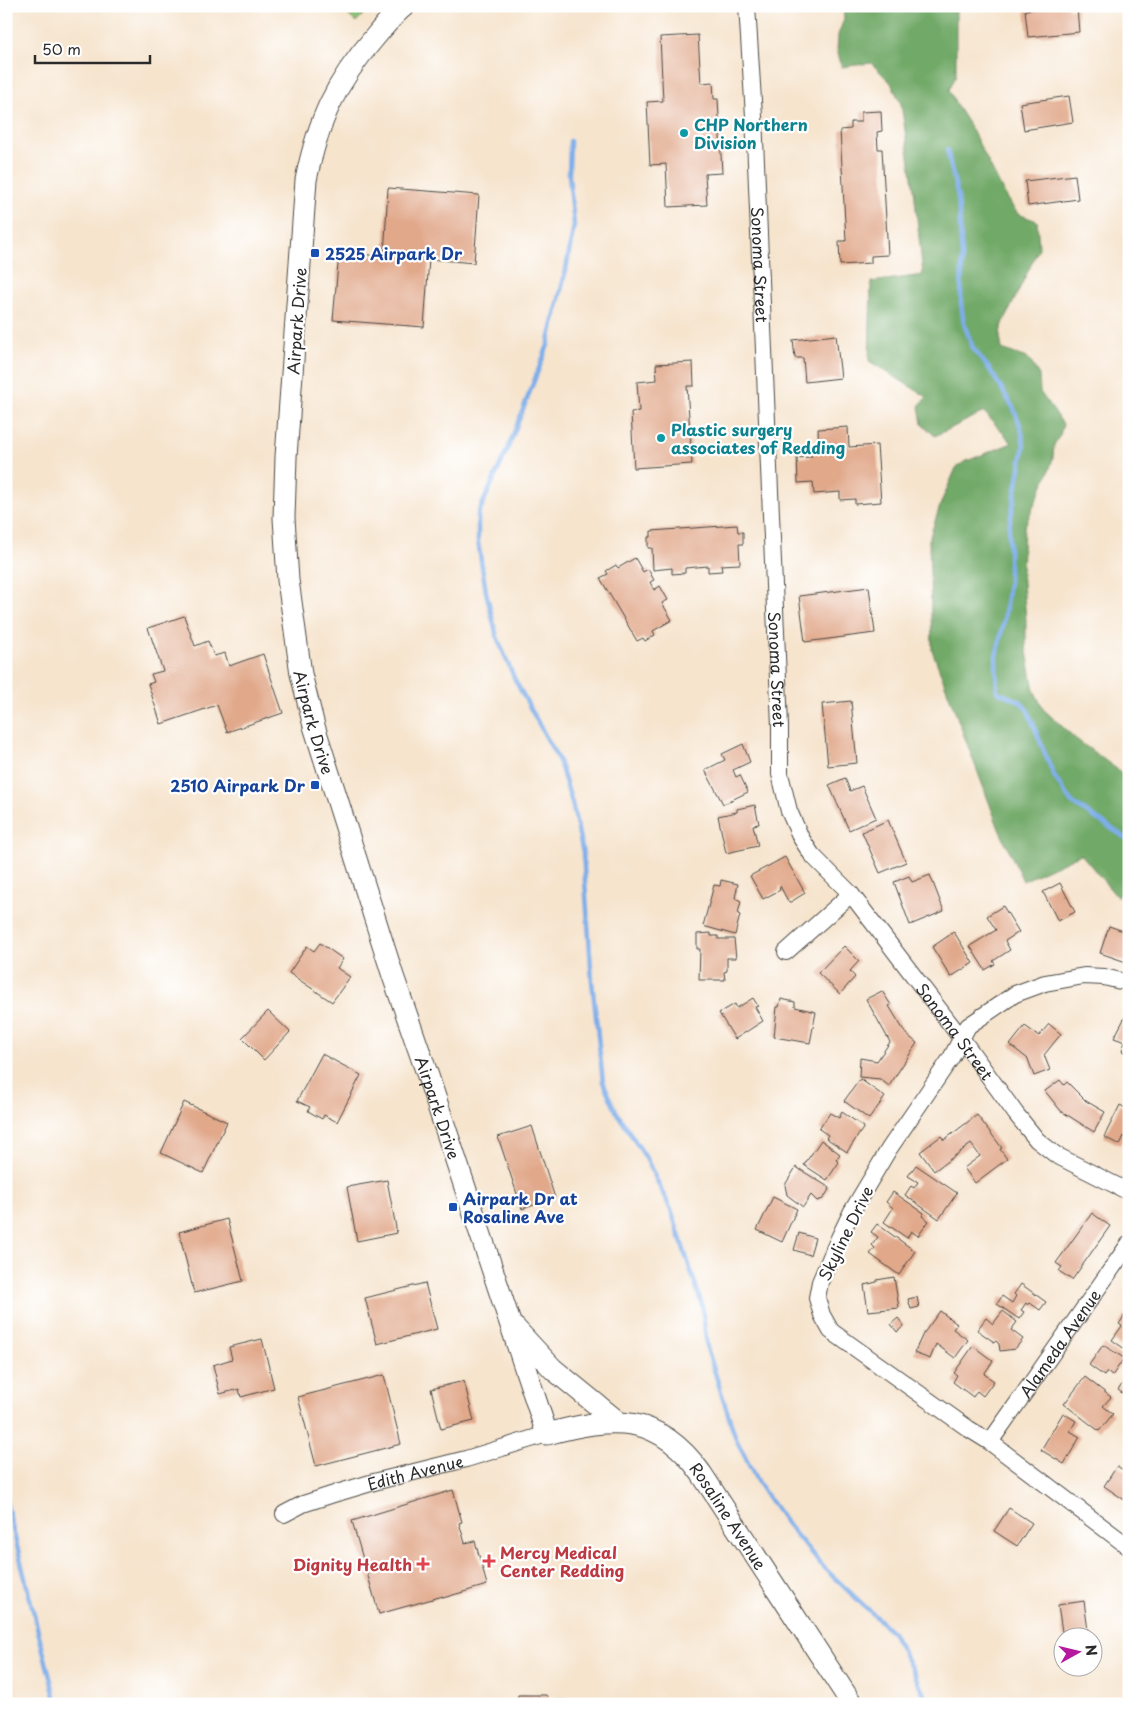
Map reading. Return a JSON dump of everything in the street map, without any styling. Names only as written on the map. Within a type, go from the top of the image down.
[{"type":"street","name":"Airpark Drive","points":[[404,6],[396,12],[350,68],[332,98],[313,147],[306,180],[286,457],[284,518],[288,580],[301,674],[314,726],[393,976],[429,1078],[547,1434]]},
{"type":"street","name":"Sonoma Street","points":[[747,6],[754,116],[780,726],[780,774],[788,812],[812,855],[850,894],[961,1038],[1016,1114],[1046,1148],[1129,1192]]},
{"type":"street","points":[[786,952],[850,894]]},
{"type":"street","name":"Skyline Drive","points":[[1129,983],[1104,977],[1084,976],[1066,978],[1034,986],[1015,994],[968,1026],[951,1058],[889,1149],[852,1211],[820,1282],[817,1298],[822,1315],[831,1331],[990,1442],[1129,1548]]},
{"type":"street","name":"Alameda Avenue","points":[[990,1442],[1129,1244]]},
{"type":"street","points":[[510,1322],[553,1368],[618,1422]]},
{"type":"street","name":"Rosaline Avenue","points":[[547,1434],[600,1422],[618,1422],[638,1425],[658,1433],[676,1444],[690,1458],[852,1704]]},
{"type":"street","name":"Edith Avenue","points":[[284,1514],[302,1504],[347,1490],[466,1459],[547,1434]]},
{"type":"green space","points":[[338,6],[372,6],[356,22]]},
{"type":"green space","points":[[843,6],[954,6],[956,10],[956,75],[949,90],[972,130],[1007,199],[1018,214],[1037,221],[1039,248],[1001,328],[1000,337],[1002,349],[1029,359],[1039,375],[1040,392],[1063,424],[1060,435],[1054,445],[1049,471],[1024,528],[1022,571],[1026,646],[1034,690],[1043,709],[1076,739],[1129,778],[1129,885],[1117,897],[1081,854],[1023,881],[999,829],[932,650],[929,539],[942,500],[956,468],[964,462],[1012,443],[984,412],[935,436],[922,424],[919,406],[927,397],[869,361],[871,282],[923,275],[914,190],[901,104],[891,83],[871,63],[842,67],[837,50],[838,35],[844,19]]},
{"type":"building","points":[[1068,6],[1068,9],[1077,8],[1079,32],[1028,37],[1025,10]]},
{"type":"building","name":"CHP Northern Division","points":[[698,35],[701,83],[713,82],[714,99],[718,99],[722,173],[705,174],[707,205],[668,207],[666,164],[650,165],[647,102],[663,101],[660,37]]},
{"type":"building","points":[[1069,96],[1073,122],[1024,130],[1020,103]]},
{"type":"building","points":[[881,111],[882,131],[877,132],[878,149],[882,149],[888,255],[871,256],[871,263],[840,265],[839,241],[846,241],[840,130],[851,129],[851,122],[861,122],[861,112]]},
{"type":"building","points":[[1075,175],[1078,199],[1028,206],[1025,181]]},
{"type":"building","points":[[388,188],[479,195],[474,263],[429,259],[424,327],[333,320],[339,253],[384,256]]},
{"type":"building","points":[[836,335],[841,378],[805,382],[803,358],[795,358],[793,340]]},
{"type":"building","name":"Plastic surgery associates of Redding","points":[[693,362],[694,386],[687,386],[692,464],[634,468],[631,412],[639,411],[637,382],[657,380],[656,364]]},
{"type":"building","points":[[848,427],[849,447],[877,445],[881,502],[855,504],[855,499],[840,500],[840,492],[814,494],[813,482],[798,483],[797,458],[811,457],[811,449],[819,448],[818,429]]},
{"type":"building","points":[[737,525],[738,532],[743,532],[743,544],[739,544],[740,564],[721,565],[722,571],[708,572],[708,566],[685,568],[685,573],[672,574],[672,568],[653,570],[652,548],[648,548],[648,537],[651,537],[651,531]]},
{"type":"building","points":[[635,558],[643,572],[648,569],[654,580],[650,582],[654,590],[660,586],[668,600],[662,603],[672,620],[653,631],[655,635],[645,641],[643,638],[637,641],[600,578],[608,574],[606,571],[616,565],[618,568]]},
{"type":"building","points":[[869,587],[875,633],[805,642],[799,596]]},
{"type":"building","points":[[184,616],[195,646],[208,641],[214,656],[225,653],[229,666],[263,654],[283,713],[227,732],[217,705],[161,724],[148,684],[154,682],[151,674],[163,671],[148,628]]},
{"type":"building","points":[[851,701],[857,763],[828,766],[822,704]]},
{"type":"building","points":[[743,744],[750,762],[733,770],[736,777],[740,775],[748,792],[723,804],[705,770],[725,760],[722,754]]},
{"type":"building","points":[[845,778],[850,791],[862,786],[876,818],[849,830],[829,785]]},
{"type":"building","points":[[755,805],[759,824],[753,825],[758,846],[726,853],[718,816],[737,812],[737,809]]},
{"type":"building","points":[[888,820],[906,862],[880,873],[862,832]]},
{"type":"building","points":[[785,857],[805,893],[789,903],[780,886],[780,890],[763,899],[750,876]]},
{"type":"building","points":[[930,875],[944,911],[910,925],[894,882],[909,876],[912,882]]},
{"type":"building","points":[[721,880],[738,884],[735,898],[741,901],[735,935],[703,926],[714,885],[720,886]]},
{"type":"building","points":[[1060,883],[1075,912],[1058,921],[1043,892]]},
{"type":"building","points":[[1003,906],[1019,932],[1005,941],[1010,950],[993,961],[995,964],[985,970],[970,946],[996,930],[987,916]]},
{"type":"building","points":[[1109,926],[1129,933],[1129,963],[1100,953]]},
{"type":"building","points":[[954,932],[973,963],[951,977],[932,947]]},
{"type":"building","points":[[711,933],[711,936],[718,936],[718,939],[734,939],[736,958],[727,958],[727,971],[724,972],[725,980],[699,980],[700,949],[697,949],[697,934]]},
{"type":"building","points":[[320,943],[343,959],[337,968],[350,977],[332,1002],[289,973],[307,946],[314,951]]},
{"type":"building","points":[[844,946],[859,961],[850,971],[855,977],[840,994],[818,973]]},
{"type":"building","points":[[882,991],[906,1034],[917,1043],[889,1086],[880,1079],[859,1077],[860,1058],[877,1061],[890,1042],[866,999]]},
{"type":"building","points":[[753,998],[758,1006],[755,1007],[763,1021],[735,1039],[719,1013],[735,1004],[737,1008]]},
{"type":"building","points":[[781,999],[795,1002],[795,1007],[816,1012],[810,1043],[774,1037],[777,1007],[779,1007]]},
{"type":"building","points":[[268,1011],[290,1032],[264,1060],[242,1038]]},
{"type":"building","points":[[1125,1017],[1129,1019],[1129,1054],[1122,1051],[1125,1042],[1114,1038]]},
{"type":"building","points":[[1049,1024],[1061,1034],[1044,1055],[1050,1070],[1034,1076],[1028,1059],[1010,1045],[1025,1026],[1039,1036]]},
{"type":"building","points":[[322,1054],[361,1075],[337,1122],[324,1115],[322,1119],[308,1111],[310,1107],[297,1101]]},
{"type":"building","points":[[860,1079],[885,1097],[869,1119],[844,1101]]},
{"type":"building","points":[[1060,1080],[1064,1085],[1067,1082],[1086,1101],[1105,1112],[1094,1132],[1061,1111],[1045,1091]]},
{"type":"building","points":[[184,1102],[227,1122],[203,1173],[161,1153]]},
{"type":"building","points":[[1120,1105],[1129,1110],[1129,1138],[1124,1136],[1120,1145],[1104,1137]]},
{"type":"building","points":[[842,1112],[864,1127],[847,1152],[826,1138],[828,1135],[819,1129],[830,1113],[839,1118]]},
{"type":"building","points":[[977,1115],[1002,1148],[1000,1149],[1007,1159],[975,1183],[964,1168],[980,1156],[971,1144],[934,1171],[920,1152],[941,1136],[944,1140]]},
{"type":"building","points":[[532,1126],[555,1198],[522,1209],[498,1137]]},
{"type":"building","points":[[821,1140],[840,1154],[836,1160],[839,1162],[827,1180],[804,1165]]},
{"type":"building","points":[[916,1165],[957,1193],[939,1219],[905,1195],[911,1186],[914,1188],[918,1182],[908,1176]]},
{"type":"building","points":[[796,1167],[830,1188],[823,1199],[817,1201],[811,1195],[803,1207],[787,1195],[785,1185]]},
{"type":"building","points":[[387,1180],[397,1233],[357,1241],[347,1187]]},
{"type":"building","points":[[893,1192],[924,1213],[922,1216],[929,1221],[918,1236],[911,1231],[907,1238],[884,1222],[893,1208],[886,1202]]},
{"type":"building","points":[[773,1197],[797,1209],[782,1242],[757,1230]]},
{"type":"building","points":[[1092,1213],[1110,1226],[1072,1280],[1059,1271],[1062,1267],[1056,1263]]},
{"type":"building","points":[[227,1219],[243,1281],[194,1293],[179,1232]]},
{"type":"building","points":[[877,1224],[915,1251],[899,1275],[870,1254],[875,1248],[872,1245],[878,1237],[871,1232]]},
{"type":"building","points":[[799,1233],[815,1238],[810,1255],[794,1250]]},
{"type":"building","points":[[894,1277],[899,1308],[868,1311],[864,1285]]},
{"type":"building","points":[[425,1283],[437,1329],[377,1344],[365,1298]]},
{"type":"building","points":[[1021,1284],[1046,1302],[1040,1310],[1030,1303],[1028,1305],[1026,1303],[1021,1310],[1024,1312],[1019,1319],[997,1304],[1002,1296],[1012,1303],[1016,1296],[1014,1294]]},
{"type":"building","points":[[917,1297],[919,1307],[911,1309],[908,1299]]},
{"type":"building","points":[[940,1311],[957,1324],[953,1329],[968,1340],[955,1358],[936,1344],[930,1359],[914,1353],[923,1334]]},
{"type":"building","points":[[1003,1311],[1017,1322],[1011,1330],[1023,1339],[1015,1349],[1000,1351],[999,1344],[996,1341],[994,1342],[977,1330],[986,1318],[993,1324]]},
{"type":"building","points":[[1125,1315],[1129,1318],[1129,1352],[1112,1340],[1122,1326],[1119,1324]]},
{"type":"building","points":[[898,1318],[904,1326],[897,1332],[891,1324]]},
{"type":"building","points":[[262,1339],[274,1388],[241,1397],[239,1389],[220,1394],[213,1365],[232,1359],[229,1347]]},
{"type":"building","points":[[1103,1345],[1124,1358],[1112,1376],[1107,1372],[1104,1376],[1089,1365]]},
{"type":"building","points":[[973,1346],[993,1361],[984,1374],[994,1381],[983,1396],[977,1391],[973,1397],[953,1382],[957,1375],[954,1373]]},
{"type":"building","points":[[384,1375],[401,1444],[316,1466],[298,1397]]},
{"type":"building","points":[[1085,1377],[1111,1397],[1103,1406],[1113,1414],[1099,1431],[1064,1404]]},
{"type":"building","points":[[464,1381],[474,1421],[441,1429],[431,1389]]},
{"type":"building","points":[[1123,1383],[1129,1386],[1129,1398],[1118,1390]]},
{"type":"building","points":[[1063,1413],[1076,1421],[1070,1431],[1080,1437],[1064,1464],[1041,1450]]},
{"type":"building","points":[[1117,1466],[1129,1474],[1129,1503],[1104,1486]]},
{"type":"building","name":"Dignity Health","points":[[453,1490],[462,1522],[459,1523],[465,1543],[475,1541],[487,1585],[379,1614],[352,1521]]},
{"type":"building","points":[[1009,1508],[1032,1523],[1017,1546],[994,1531]]},
{"type":"building","points":[[1084,1601],[1088,1628],[1061,1628],[1058,1605]]},
{"type":"building","points":[[518,1695],[546,1695],[549,1700],[566,1700],[566,1704],[517,1704]]},
{"type":"waterway","points":[[570,141],[569,175],[574,225],[548,345],[508,448],[478,514],[478,542],[486,592],[497,637],[515,680],[559,761],[572,803],[583,853],[592,981],[603,1082],[617,1113],[646,1158],[671,1210],[702,1305],[707,1348],[736,1439],[758,1483],[786,1523],[824,1568],[892,1632],[928,1704]]},
{"type":"waterway","points":[[947,150],[958,197],[962,258],[961,304],[964,324],[973,348],[990,370],[1014,409],[1021,428],[1024,446],[1009,528],[1009,581],[1004,621],[996,657],[997,692],[1020,701],[1028,711],[1054,776],[1071,802],[1129,840]]},
{"type":"waterway","points":[[6,1501],[57,1704]]},
{"type":"place","name":"CHP Northern Division","points":[[684,133]]},
{"type":"place","name":"2525 Airpark Dr","points":[[315,253]]},
{"type":"place","name":"Plastic surgery associates of Redding","points":[[661,438]]},
{"type":"place","name":"2510 Airpark Dr","points":[[315,785]]},
{"type":"place","name":"Airpark Dr at Rosaline Ave","points":[[453,1207]]},
{"type":"place","name":"Mercy Medical Center Redding","points":[[489,1561]]},
{"type":"place","name":"Dignity Health","points":[[423,1564]]}]
